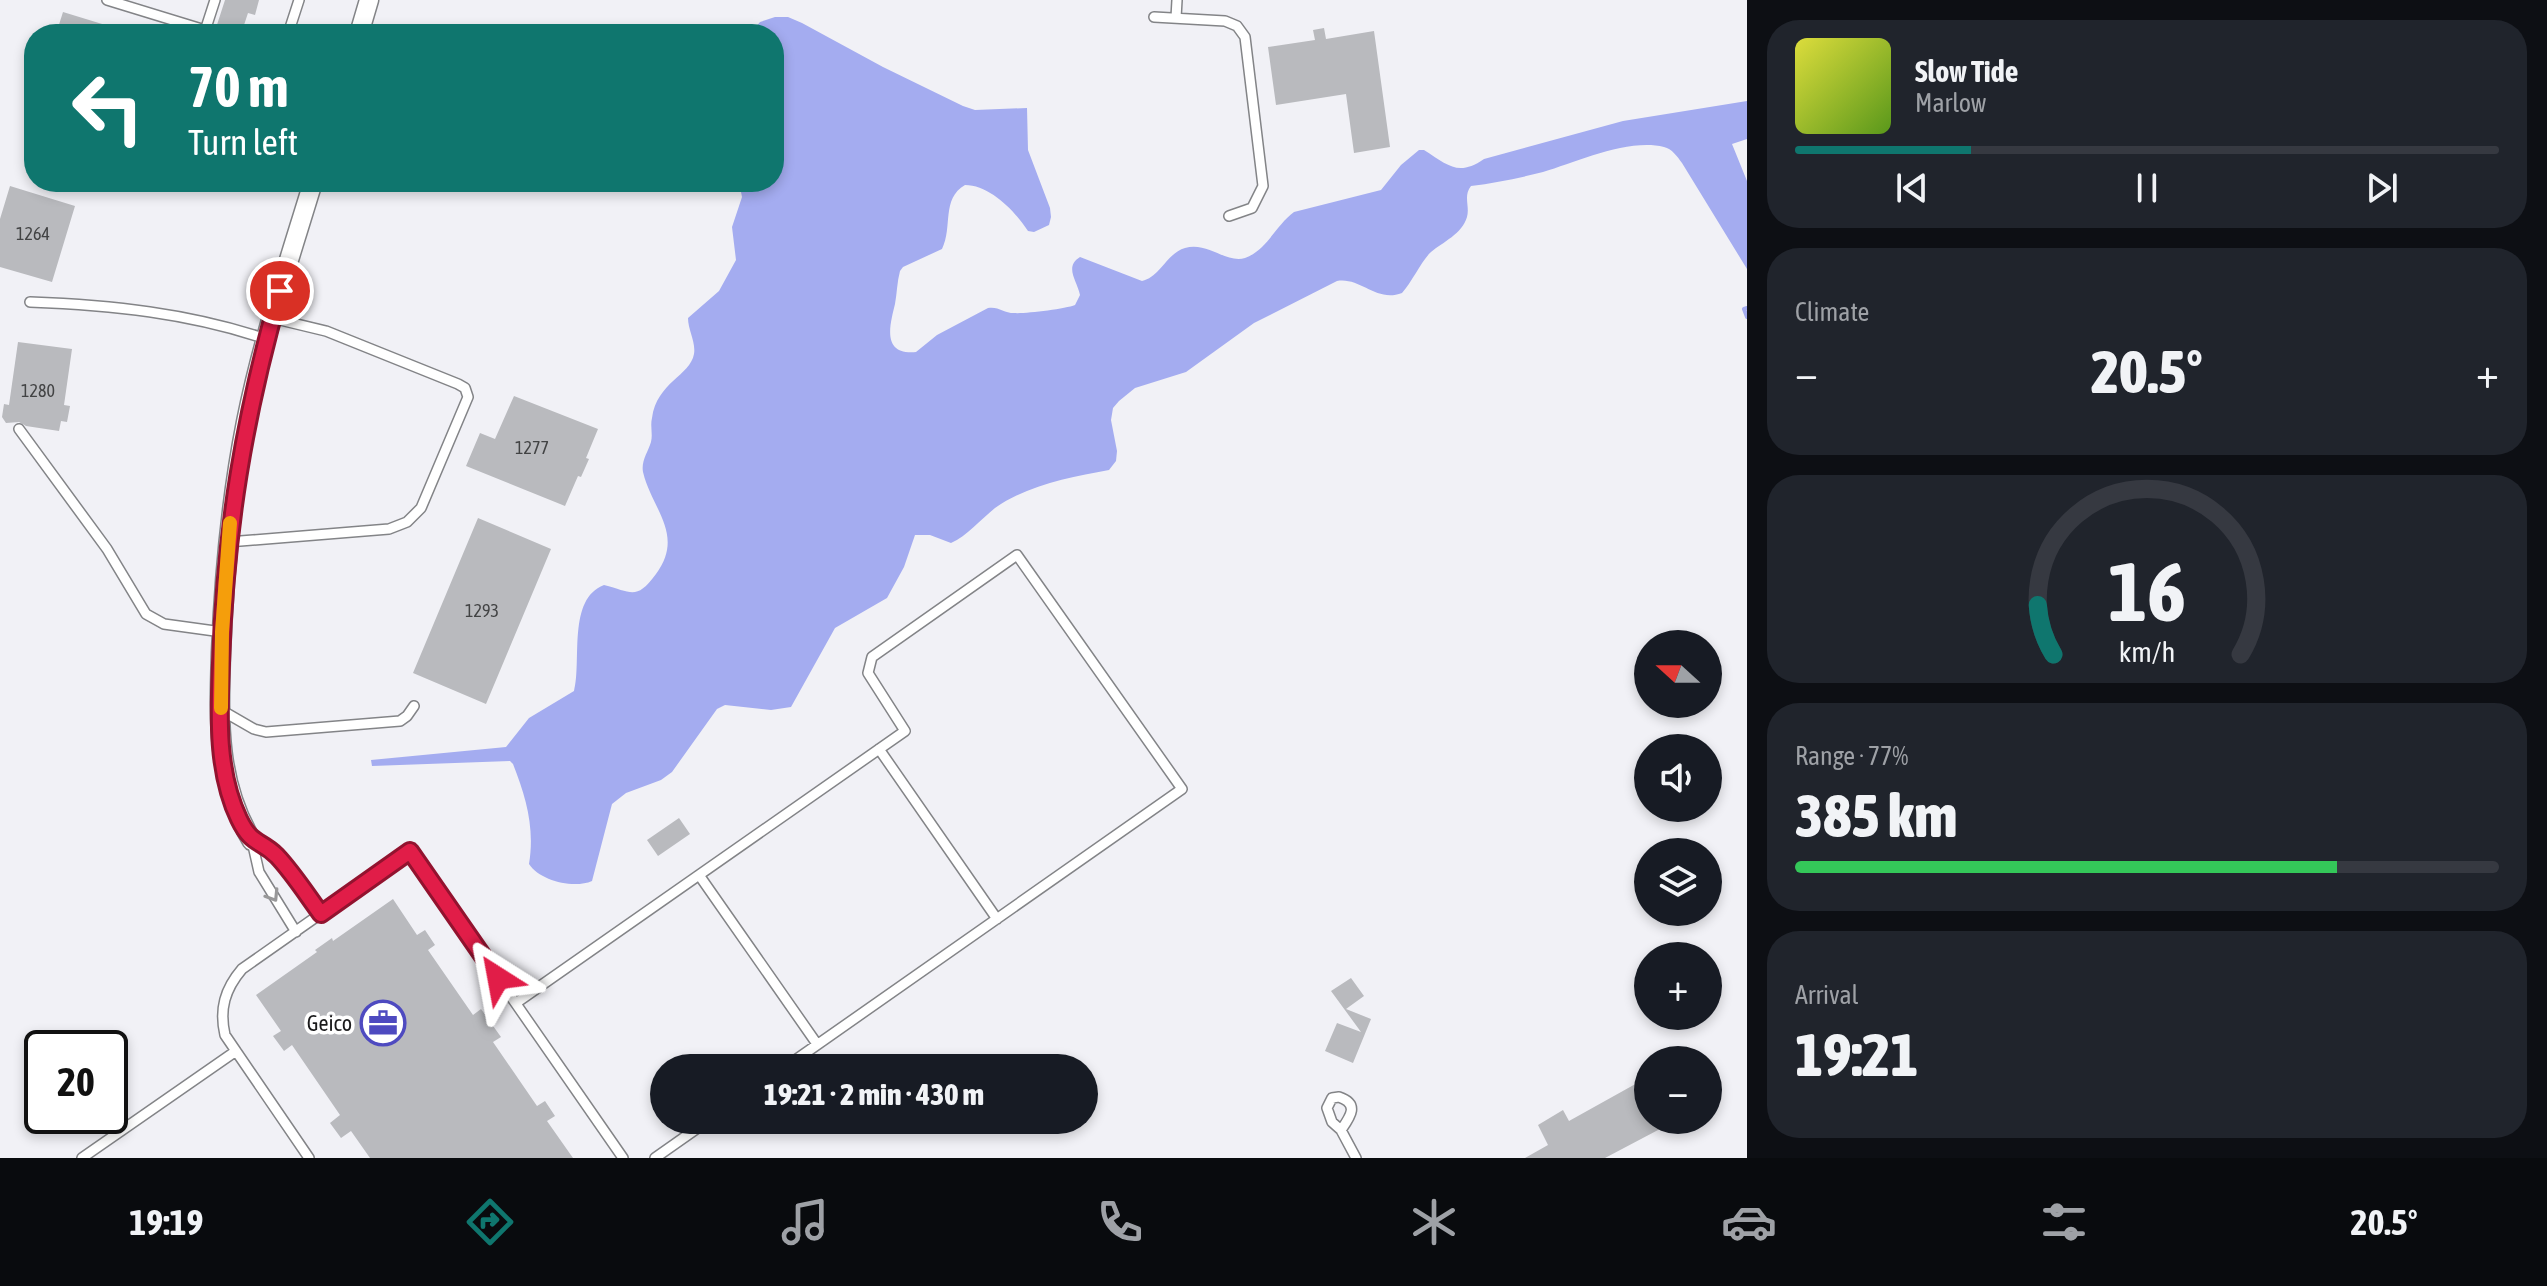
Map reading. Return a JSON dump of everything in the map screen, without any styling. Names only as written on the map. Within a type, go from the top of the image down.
[{"type":"street","points":[[362,24],[369,0]]},
{"type":"street","points":[[252,841],[231,800],[225,778],[221,710],[228,542],[246,419],[266,339],[310,192]]},
{"type":"lane","points":[[107,0],[180,24]]},
{"type":"lane","points":[[208,24],[215,0]]},
{"type":"lane","points":[[291,24],[299,0]]},
{"type":"lane","points":[[1176,18],[1177,0]]},
{"type":"lane","points":[[1154,17],[1225,21],[1237,26],[1245,37],[1263,186],[1252,208],[1229,216]]},
{"type":"lane","points":[[30,302],[113,305],[193,319],[266,339]]},
{"type":"lane","points":[[228,542],[389,529],[407,522],[421,508],[468,397],[465,388],[458,384],[326,331],[272,318]]},
{"type":"lane","points":[[19,429],[107,549],[146,614],[164,624],[222,632]]},
{"type":"lane","points":[[516,1003],[905,731],[868,673],[872,657],[1017,555],[1182,789],[803,1054]]},
{"type":"lane","points":[[221,710],[254,729],[266,732],[400,721],[414,706]]},
{"type":"lane","points":[[879,749],[997,919]]},
{"type":"lane","points":[[252,841],[275,854],[321,914]]},
{"type":"lane","points":[[252,841],[259,872],[296,932]]},
{"type":"lane","points":[[309,1158],[225,1035],[222,1020],[226,993],[242,969],[410,851],[623,1158]]},
{"type":"lane","points":[[699,875],[817,1044]]},
{"type":"lane","points":[[82,1158],[236,1051]]},
{"type":"lane","points":[[1341,1130],[1356,1158]]},
{"type":"lane","points":[[655,1158],[689,1134]]},
{"type":"water","points":[[788,17],[883,67],[975,110],[1027,108],[1028,150],[1050,208],[1049,225],[1034,232],[1028,231],[1009,208],[984,189],[965,185],[958,191],[950,206],[942,249],[900,271],[890,337],[897,349],[905,352],[916,352],[937,335],[988,308],[1019,313],[1075,305],[1080,295],[1072,269],[1080,257],[1142,281],[1154,275],[1173,255],[1185,248],[1201,247],[1231,258],[1245,258],[1259,249],[1294,212],[1381,190],[1401,165],[1419,150],[1453,167],[1467,167],[1484,159],[1623,121],[1747,101],[1747,139],[1732,144],[1747,181],[1747,269],[1682,163],[1664,147],[1619,148],[1543,172],[1471,186],[1467,194],[1465,223],[1457,233],[1431,252],[1402,293],[1384,295],[1354,283],[1337,281],[1254,323],[1186,372],[1135,388],[1119,401],[1113,408],[1111,420],[1116,461],[1109,470],[1064,479],[1021,493],[995,508],[951,543],[930,535],[915,535],[904,567],[887,598],[835,628],[791,707],[771,710],[725,705],[717,709],[672,772],[661,780],[626,793],[612,804],[592,881],[576,884],[558,882],[541,875],[529,864],[531,838],[528,813],[518,776],[510,761],[372,766],[371,760],[506,747],[529,718],[574,691],[580,617],[592,592],[604,585],[627,592],[638,591],[649,583],[664,560],[667,534],[643,472],[651,442],[655,406],[666,388],[691,362],[694,354],[688,318],[719,291],[736,260],[732,227],[741,192],[784,192],[784,24],[758,24]]},
{"type":"building","points":[[225,0],[259,0],[255,15],[248,13],[244,24],[217,24]]},
{"type":"building","points":[[63,12],[102,24],[59,24]]},
{"type":"building","points":[[1324,28],[1326,39],[1374,31],[1390,147],[1354,153],[1346,94],[1276,105],[1268,47],[1315,40],[1313,30]]},
{"type":"building","points":[[10,186],[75,206],[52,282],[0,267],[0,219]]},
{"type":"building","points":[[18,342],[72,349],[64,405],[70,406],[67,422],[61,421],[59,431],[19,422],[6,423],[2,417],[4,404],[9,405]]},
{"type":"building","points":[[514,396],[598,429],[586,458],[589,459],[565,506],[466,466],[480,433],[495,439]]},
{"type":"building","points":[[478,518],[551,549],[486,704],[413,673]]},
{"type":"building","points":[[679,818],[690,834],[658,856],[647,840]]},
{"type":"building","name":"Geico","points":[[393,899],[417,935],[425,930],[435,945],[428,950],[473,1015],[481,1009],[501,1037],[493,1042],[537,1106],[545,1101],[555,1116],[547,1121],[573,1158],[370,1158],[351,1131],[341,1138],[330,1123],[340,1115],[292,1045],[284,1051],[273,1036],[281,1031],[256,995],[332,938],[333,941]]},
{"type":"building","points":[[1351,978],[1364,996],[1346,1009],[1371,1019],[1353,1063],[1325,1051],[1337,1023],[1361,1032],[1331,991]]},
{"type":"building","points":[[1634,1085],[1634,1134],[1650,1134],[1605,1158],[1525,1158],[1548,1145],[1538,1125],[1563,1110],[1569,1121]]},
{"type":"waterway","points":[[1747,308],[1744,309],[1747,317]]},
{"type":"slow traffic","points":[[221,708],[222,632],[230,523]]},
{"type":"place","name":"Geico","points":[[383,1023]]},
{"type":"route","points":[[280,291],[246,419],[225,577],[220,688],[223,760],[231,800],[252,841],[275,854],[321,914],[410,851],[498,978]]}]
